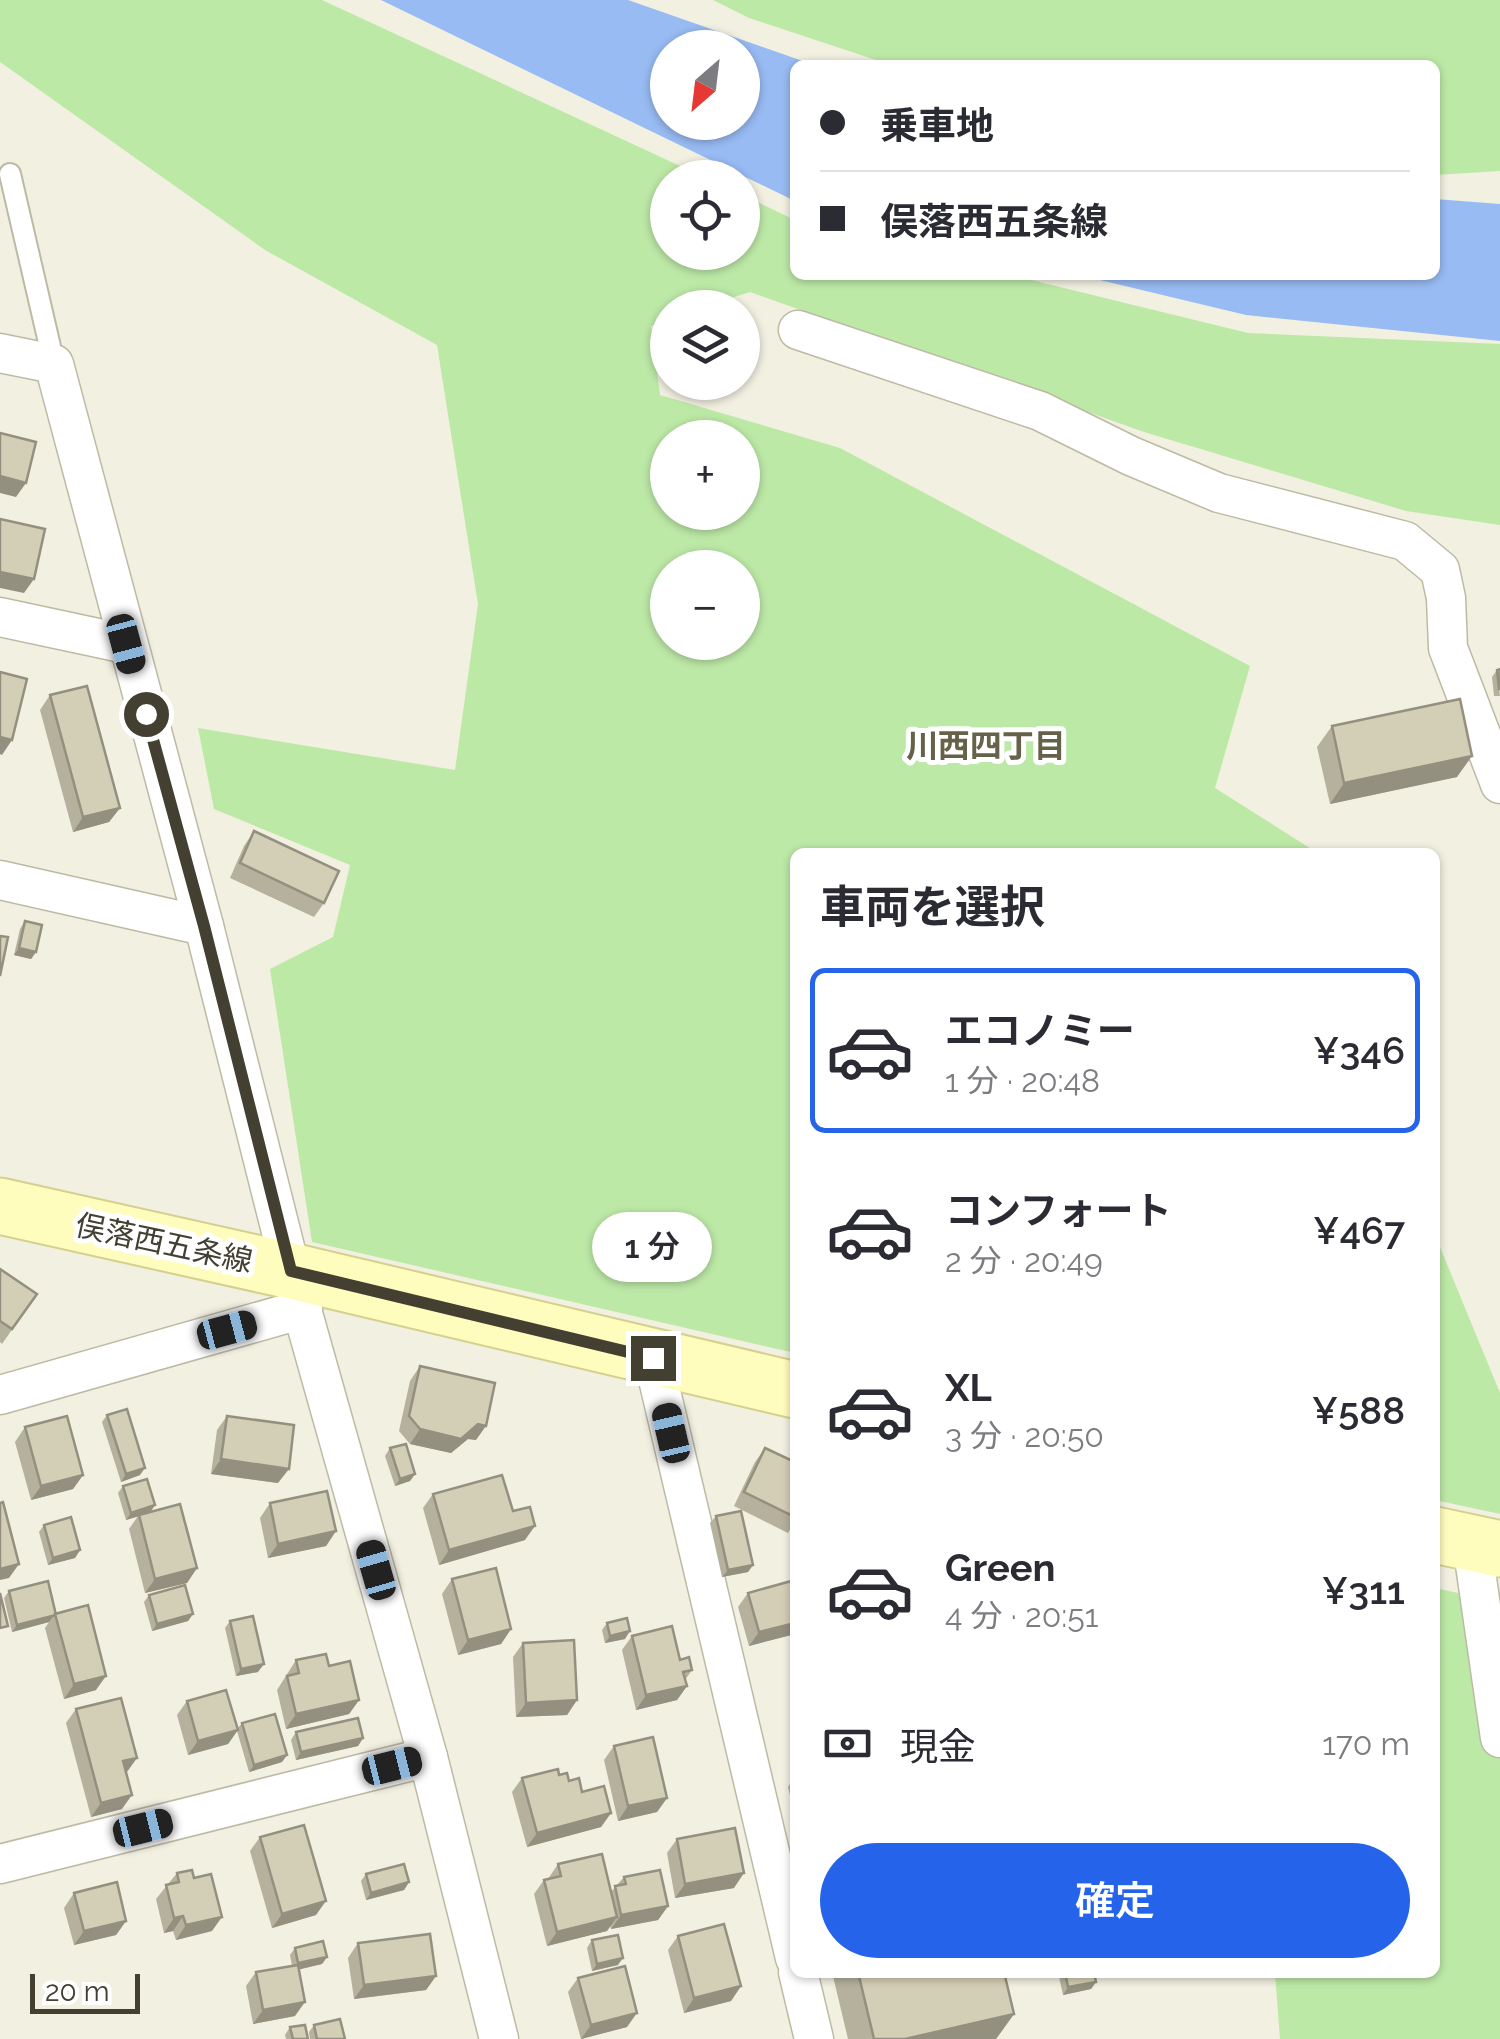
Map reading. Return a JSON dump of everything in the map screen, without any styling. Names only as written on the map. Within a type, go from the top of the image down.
[{"type":"main road","name":"俣落西五条線","points":[[0,1206],[297,1290],[653,1358],[790,1389]]},
{"type":"street","points":[[798,330],[1040,411],[1218,493],[1404,541],[1440,570],[1446,598],[1448,648],[1500,784]]},
{"type":"street","points":[[0,354],[54,364],[297,1290],[428,1757],[498,2039]]},
{"type":"street","points":[[0,617],[126,644]]},
{"type":"street","points":[[0,880],[204,926]]},
{"type":"street","points":[[0,1394],[297,1290]]},
{"type":"street","points":[[653,1358],[790,1937]]},
{"type":"street","points":[[1469,1543],[1500,1738]]},
{"type":"street","points":[[0,1864],[428,1757]]},
{"type":"street","points":[[799,1978],[814,2039]]},
{"type":"lane","points":[[10,174],[54,364]]},
{"type":"green space","points":[[0,0],[322,0],[667,160],[650,160],[650,270],[760,270],[760,203],[790,218],[790,280],[1031,280],[1248,333],[1500,344],[1500,525],[1406,511],[1144,432],[760,296],[760,290],[650,290],[650,400],[677,400],[745,420],[650,420],[650,530],[760,530],[760,424],[840,448],[1250,666],[1215,788],[1310,848],[790,848],[790,1352],[312,1242],[270,969],[333,937],[350,865],[214,809],[198,728],[455,770],[478,604],[437,345],[265,250],[0,62]]},
{"type":"green space","points":[[713,0],[1500,0],[1500,171],[1440,175],[1440,60],[876,60],[749,18]]},
{"type":"green space","points":[[1440,1247],[1500,1393],[1500,1514],[1440,1501]]},
{"type":"green space","points":[[1440,1589],[1500,1602],[1500,2039],[1280,2039],[1275,1978],[1440,1978]]},
{"type":"water","points":[[381,0],[628,0],[714,30],[650,30],[650,131]]},
{"type":"water","points":[[760,46],[800,60],[790,60],[790,199],[760,184],[760,160],[711,160],[669,140],[760,140]]},
{"type":"water","points":[[1440,199],[1500,204],[1500,341],[1246,315],[1100,280],[1440,280]]},
{"type":"building","points":[[0,433],[36,442],[26,483],[0,476]]},
{"type":"building","points":[[0,519],[45,529],[34,579],[0,572]]},
{"type":"building","points":[[0,672],[27,679],[12,740],[0,737]]},
{"type":"building","points":[[87,686],[120,808],[83,817],[50,695]]},
{"type":"building","points":[[1460,699],[1472,756],[1344,783],[1332,726]]},
{"type":"building","points":[[254,831],[339,871],[324,903],[240,863]]},
{"type":"building","points":[[25,921],[42,925],[36,952],[19,948]]},
{"type":"building","points":[[0,936],[8,937],[0,976]]},
{"type":"building","points":[[0,1269],[37,1294],[12,1329],[0,1321]]},
{"type":"building","points":[[420,1366],[495,1383],[486,1426],[478,1424],[461,1439],[420,1429],[409,1416]]},
{"type":"building","points":[[127,1409],[145,1468],[126,1474],[107,1415]]},
{"type":"building","points":[[67,1416],[83,1475],[41,1486],[25,1427]]},
{"type":"building","points":[[227,1416],[294,1425],[289,1469],[221,1459]]},
{"type":"building","points":[[406,1444],[415,1474],[400,1479],[390,1448]]},
{"type":"building","points":[[765,1448],[790,1460],[790,1515],[744,1492]]},
{"type":"building","points":[[502,1475],[513,1511],[530,1507],[535,1526],[449,1550],[433,1494]]},
{"type":"building","points":[[147,1479],[155,1505],[131,1513],[123,1486]]},
{"type":"building","points":[[327,1491],[336,1531],[278,1544],[270,1503]]},
{"type":"building","points":[[3,1502],[19,1564],[0,1569],[0,1503]]},
{"type":"building","points":[[180,1504],[197,1568],[155,1579],[139,1515]]},
{"type":"building","points":[[741,1511],[753,1565],[728,1570],[716,1516]]},
{"type":"building","points":[[71,1517],[80,1550],[53,1558],[44,1525]]},
{"type":"building","points":[[496,1568],[511,1629],[468,1640],[452,1579]]},
{"type":"building","points":[[48,1581],[56,1615],[17,1625],[9,1591]]},
{"type":"building","points":[[790,1581],[790,1624],[759,1632],[748,1593]]},
{"type":"building","points":[[185,1585],[193,1614],[157,1624],[149,1595]]},
{"type":"building","points":[[0,1593],[8,1626],[0,1628]]},
{"type":"building","points":[[88,1605],[106,1676],[74,1684],[55,1614]]},
{"type":"building","points":[[253,1616],[264,1664],[241,1669],[230,1621]]},
{"type":"building","points":[[627,1618],[630,1631],[610,1636],[607,1623]]},
{"type":"building","points":[[672,1626],[680,1660],[689,1657],[692,1670],[683,1672],[687,1686],[646,1695],[632,1636]]},
{"type":"building","points":[[574,1640],[577,1700],[526,1703],[523,1643]]},
{"type":"building","points":[[326,1654],[329,1666],[350,1661],[359,1700],[296,1714],[287,1676],[299,1673],[296,1660]]},
{"type":"building","points":[[226,1690],[238,1730],[198,1741],[187,1701]]},
{"type":"building","points":[[121,1698],[137,1758],[123,1761],[132,1795],[101,1803],[76,1709]]},
{"type":"building","points":[[275,1714],[287,1755],[254,1765],[242,1723]]},
{"type":"building","points":[[358,1718],[363,1738],[301,1752],[296,1732]]},
{"type":"building","points":[[653,1737],[667,1798],[628,1806],[614,1746]]},
{"type":"building","points":[[558,1769],[559,1775],[567,1773],[569,1781],[579,1778],[582,1792],[604,1786],[611,1813],[537,1833],[522,1778]]},
{"type":"building","points":[[304,1825],[326,1901],[282,1914],[260,1837]]},
{"type":"building","points":[[735,1828],[744,1873],[685,1884],[677,1839]]},
{"type":"building","points":[[602,1854],[617,1917],[557,1932],[544,1880],[561,1876],[558,1864]]},
{"type":"building","points":[[404,1864],[409,1882],[371,1893],[366,1874]]},
{"type":"building","points":[[192,1870],[194,1878],[211,1874],[222,1917],[186,1925],[183,1916],[174,1918],[166,1885],[179,1882],[177,1873]]},
{"type":"building","points":[[660,1870],[668,1906],[621,1915],[615,1886],[626,1884],[624,1877]]},
{"type":"building","points":[[117,1882],[126,1921],[84,1931],[74,1893]]},
{"type":"building","points":[[724,1924],[741,1986],[694,1998],[678,1936]]},
{"type":"building","points":[[430,1934],[436,1976],[364,1985],[358,1943]]},
{"type":"building","points":[[618,1935],[623,1958],[597,1964],[592,1940]]},
{"type":"building","points":[[323,1941],[327,1957],[298,1963],[295,1948]]},
{"type":"building","points":[[298,1965],[305,2002],[263,2010],[256,1972]]},
{"type":"building","points":[[625,1966],[637,2013],[591,2025],[578,1978]]},
{"type":"building","points":[[859,1978],[1005,1978],[1014,2014],[905,2039],[874,2039]]},
{"type":"building","points":[[1066,1978],[1095,1978],[1096,1982],[1068,1987]]},
{"type":"building","points":[[340,2019],[345,2039],[317,2039],[314,2025]]},
{"type":"building","points":[[305,2025],[308,2039],[293,2039],[290,2027]]},
{"type":"district","name":"川西四丁目","points":[[986,745]]},
{"type":"route","points":[[146,714],[291,1271],[653,1358]]}]
